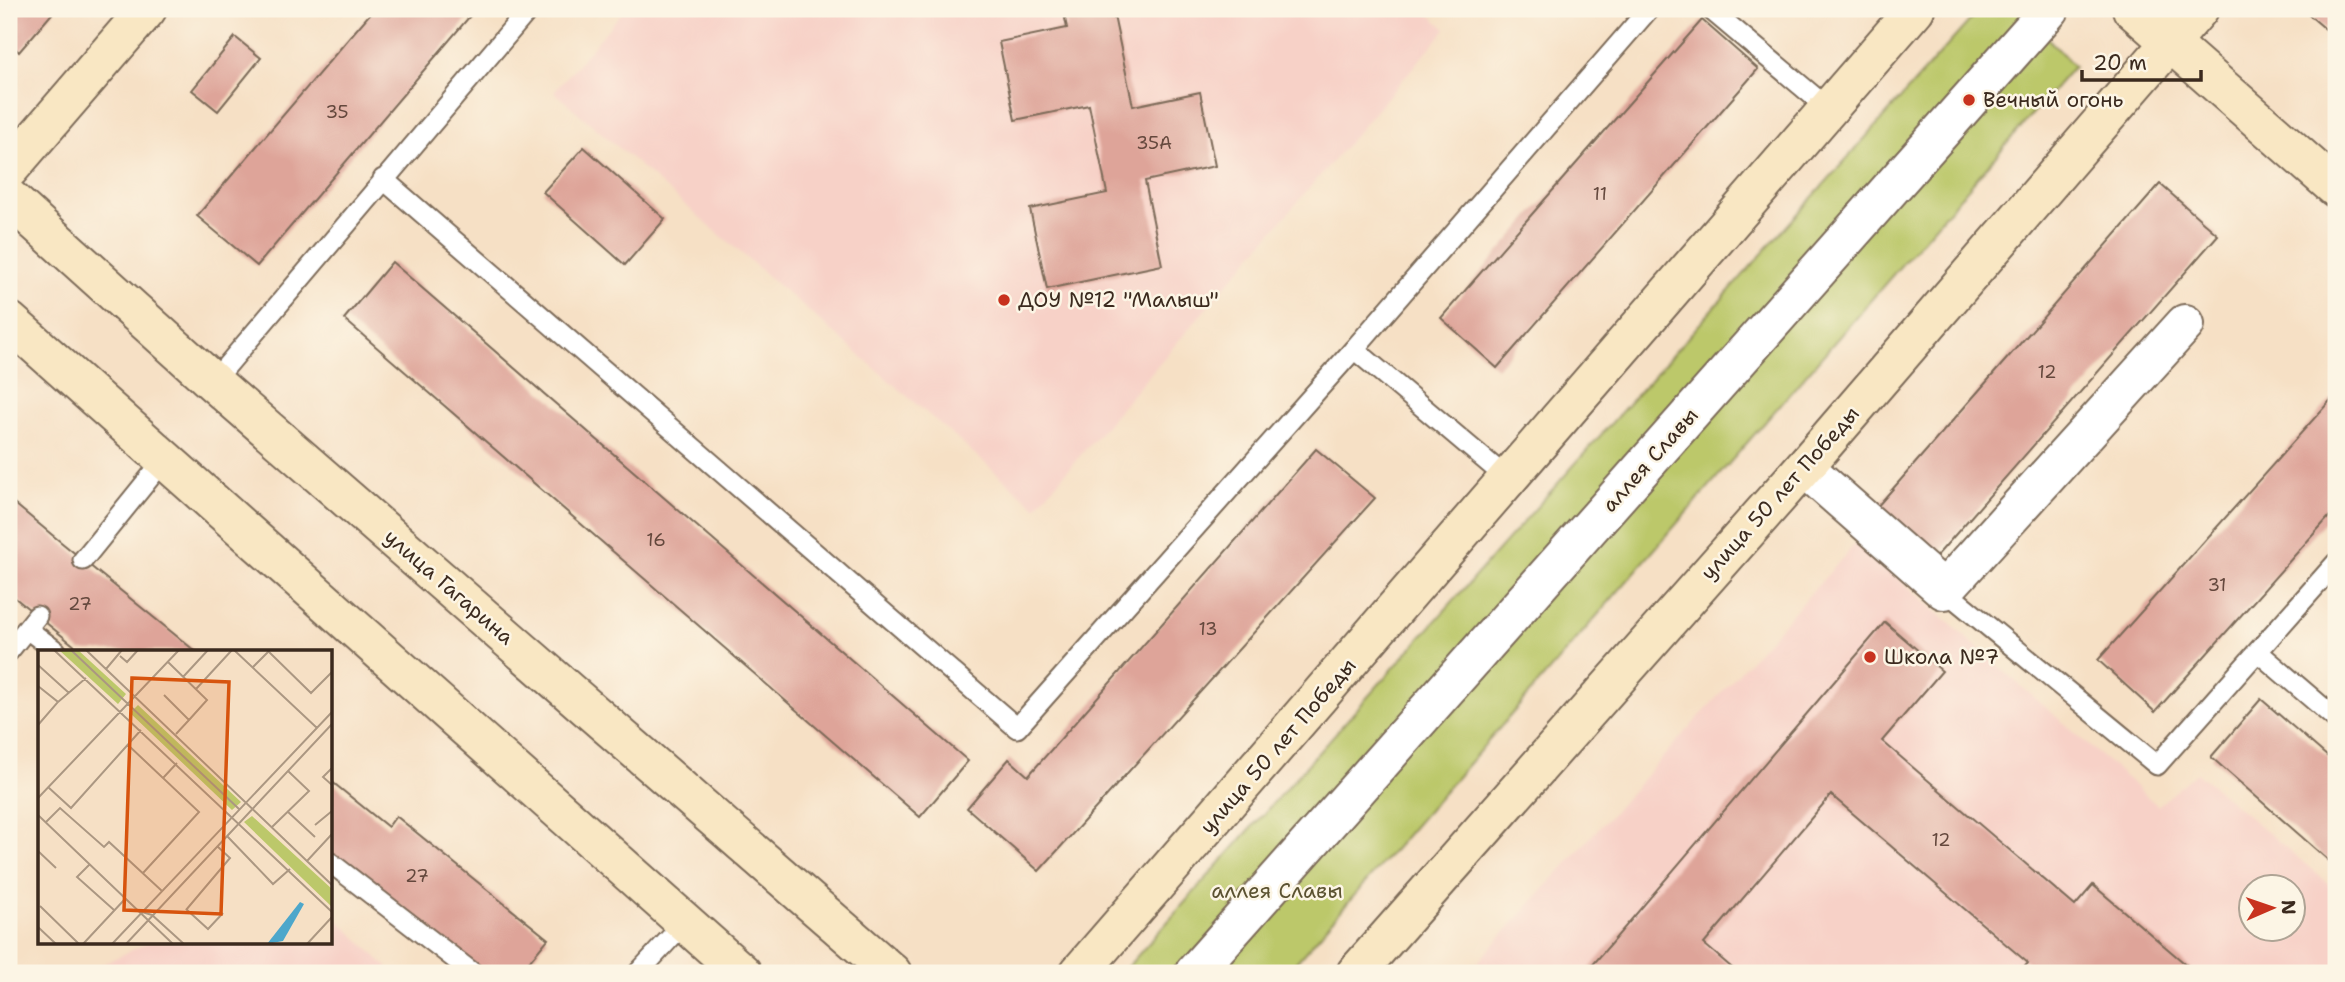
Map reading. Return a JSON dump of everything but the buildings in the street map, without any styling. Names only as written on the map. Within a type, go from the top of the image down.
[{"type":"street","name":"улица 50 лет Победы","points":[[1079,973],[1915,9]]},
{"type":"street","name":"аллея Славы","points":[[1194,973],[2050,9]]},
{"type":"street","points":[[2132,9],[2336,188]]},
{"type":"street","name":"улица 50 лет Победы","points":[[1356,973],[1804,467],[2199,9]]},
{"type":"street","points":[[9,169],[134,13]]},
{"type":"street","name":"улица Гагарина","points":[[9,198],[213,382],[892,973]]},
{"type":"street","points":[[9,321],[742,973]]},
{"type":"street","points":[[1804,467],[1944,590],[2185,324]]},
{"type":"lane","points":[[213,382],[529,9]]},
{"type":"lane","points":[[383,179],[1017,728],[1354,349],[1649,9]]},
{"type":"lane","points":[[1710,9],[1830,110]]},
{"type":"lane","points":[[1354,349],[1509,480]]},
{"type":"lane","points":[[83,560],[164,460]]},
{"type":"lane","points":[[1944,590],[2157,765],[2336,563]]},
{"type":"lane","points":[[9,651],[32,622],[55,650]]},
{"type":"lane","points":[[2258,652],[2336,719]]},
{"type":"lane","points":[[332,864],[473,973]]},
{"type":"lane","points":[[638,973],[686,921]]},
{"type":"shaded area","name":"ДОУ №12 \"Малыш\"","points":[[625,9],[1423,9],[1446,29],[1036,507],[554,92]]},
{"type":"shaded area","name":"Школа №7","points":[[1857,542],[2158,806],[2196,772],[2336,890],[2336,973],[1468,973]]},
{"type":"shaded area","points":[[332,914],[393,973],[84,973],[145,944],[332,944]]},
{"type":"green space","name":"аллея Славы","points":[[1980,9],[2020,9],[2074,66],[1287,973],[1122,973]]},
{"type":"place","name":"Вечный огонь","points":[[1969,100]]},
{"type":"place","name":"ДОУ №12 \"Малыш\"","points":[[1004,300]]},
{"type":"place","name":"Школа №7","points":[[1870,657]]}]
